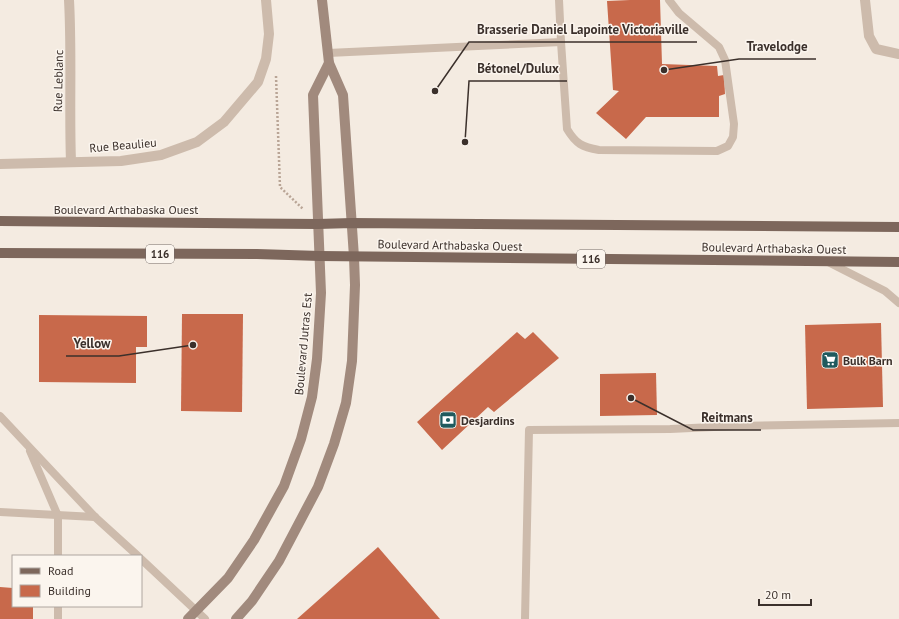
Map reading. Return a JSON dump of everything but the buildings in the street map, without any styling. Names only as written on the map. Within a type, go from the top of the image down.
[{"type":"main road","points":[[236,619],[252,600],[279,561],[318,487],[334,444],[346,403],[352,361],[355,285],[343,96],[329,64],[322,0]]},
{"type":"main road","name":"Boulevard Jutras Est","points":[[188,619],[228,578],[254,540],[284,486],[301,439],[312,397],[317,359],[321,293],[313,95],[329,64]]},
{"type":"main road","name":"Boulevard Arthabaska Ouest","points":[[0,222],[318,224],[352,222],[899,227]]},
{"type":"main road","name":"Boulevard Arthabaska Ouest","points":[[0,253],[257,254],[354,257],[899,262]]},
{"type":"street","name":"Rue Leblanc","points":[[69,0],[71,41],[71,162]]},
{"type":"street","name":"Rue Beaulieu","points":[[0,164],[121,161],[161,155],[197,142],[224,122],[258,82],[266,59],[269,34],[266,0]]},
{"type":"street","points":[[865,0],[869,36],[876,49],[899,54]]},
{"type":"lane","points":[[559,0],[568,129],[574,140],[585,148],[599,150],[717,151],[728,146],[733,137],[734,124],[725,60],[719,47],[679,13],[669,0]]},
{"type":"lane","points":[[328,53],[562,42]]},
{"type":"lane","points":[[827,262],[885,291],[899,303]]},
{"type":"lane","points":[[0,416],[95,517],[137,555]]},
{"type":"lane","points":[[525,619],[529,430],[670,429],[728,426],[899,424]]},
{"type":"lane","points":[[28,445],[58,516],[58,555]]},
{"type":"lane","points":[[0,512],[95,517]]},
{"type":"lane","points":[[142,560],[205,619]]},
{"type":"lane","points":[[58,607],[58,619]]},
{"type":"path","points":[[275,70],[280,187],[318,224]]},
{"type":"place","name":"Travelodge","points":[[664,70]]},
{"type":"place","name":"Brasserie Daniel Lapointe Victoriaville","points":[[435,91]]},
{"type":"place","name":"Bétonel/Dulux","points":[[465,142]]},
{"type":"place","name":"Yellow","points":[[193,345]]},
{"type":"place","name":"Bulk Barn","points":[[830,360]]},
{"type":"place","name":"Reitmans","points":[[631,398]]},
{"type":"place","name":"Desjardins","points":[[448,420]]}]
